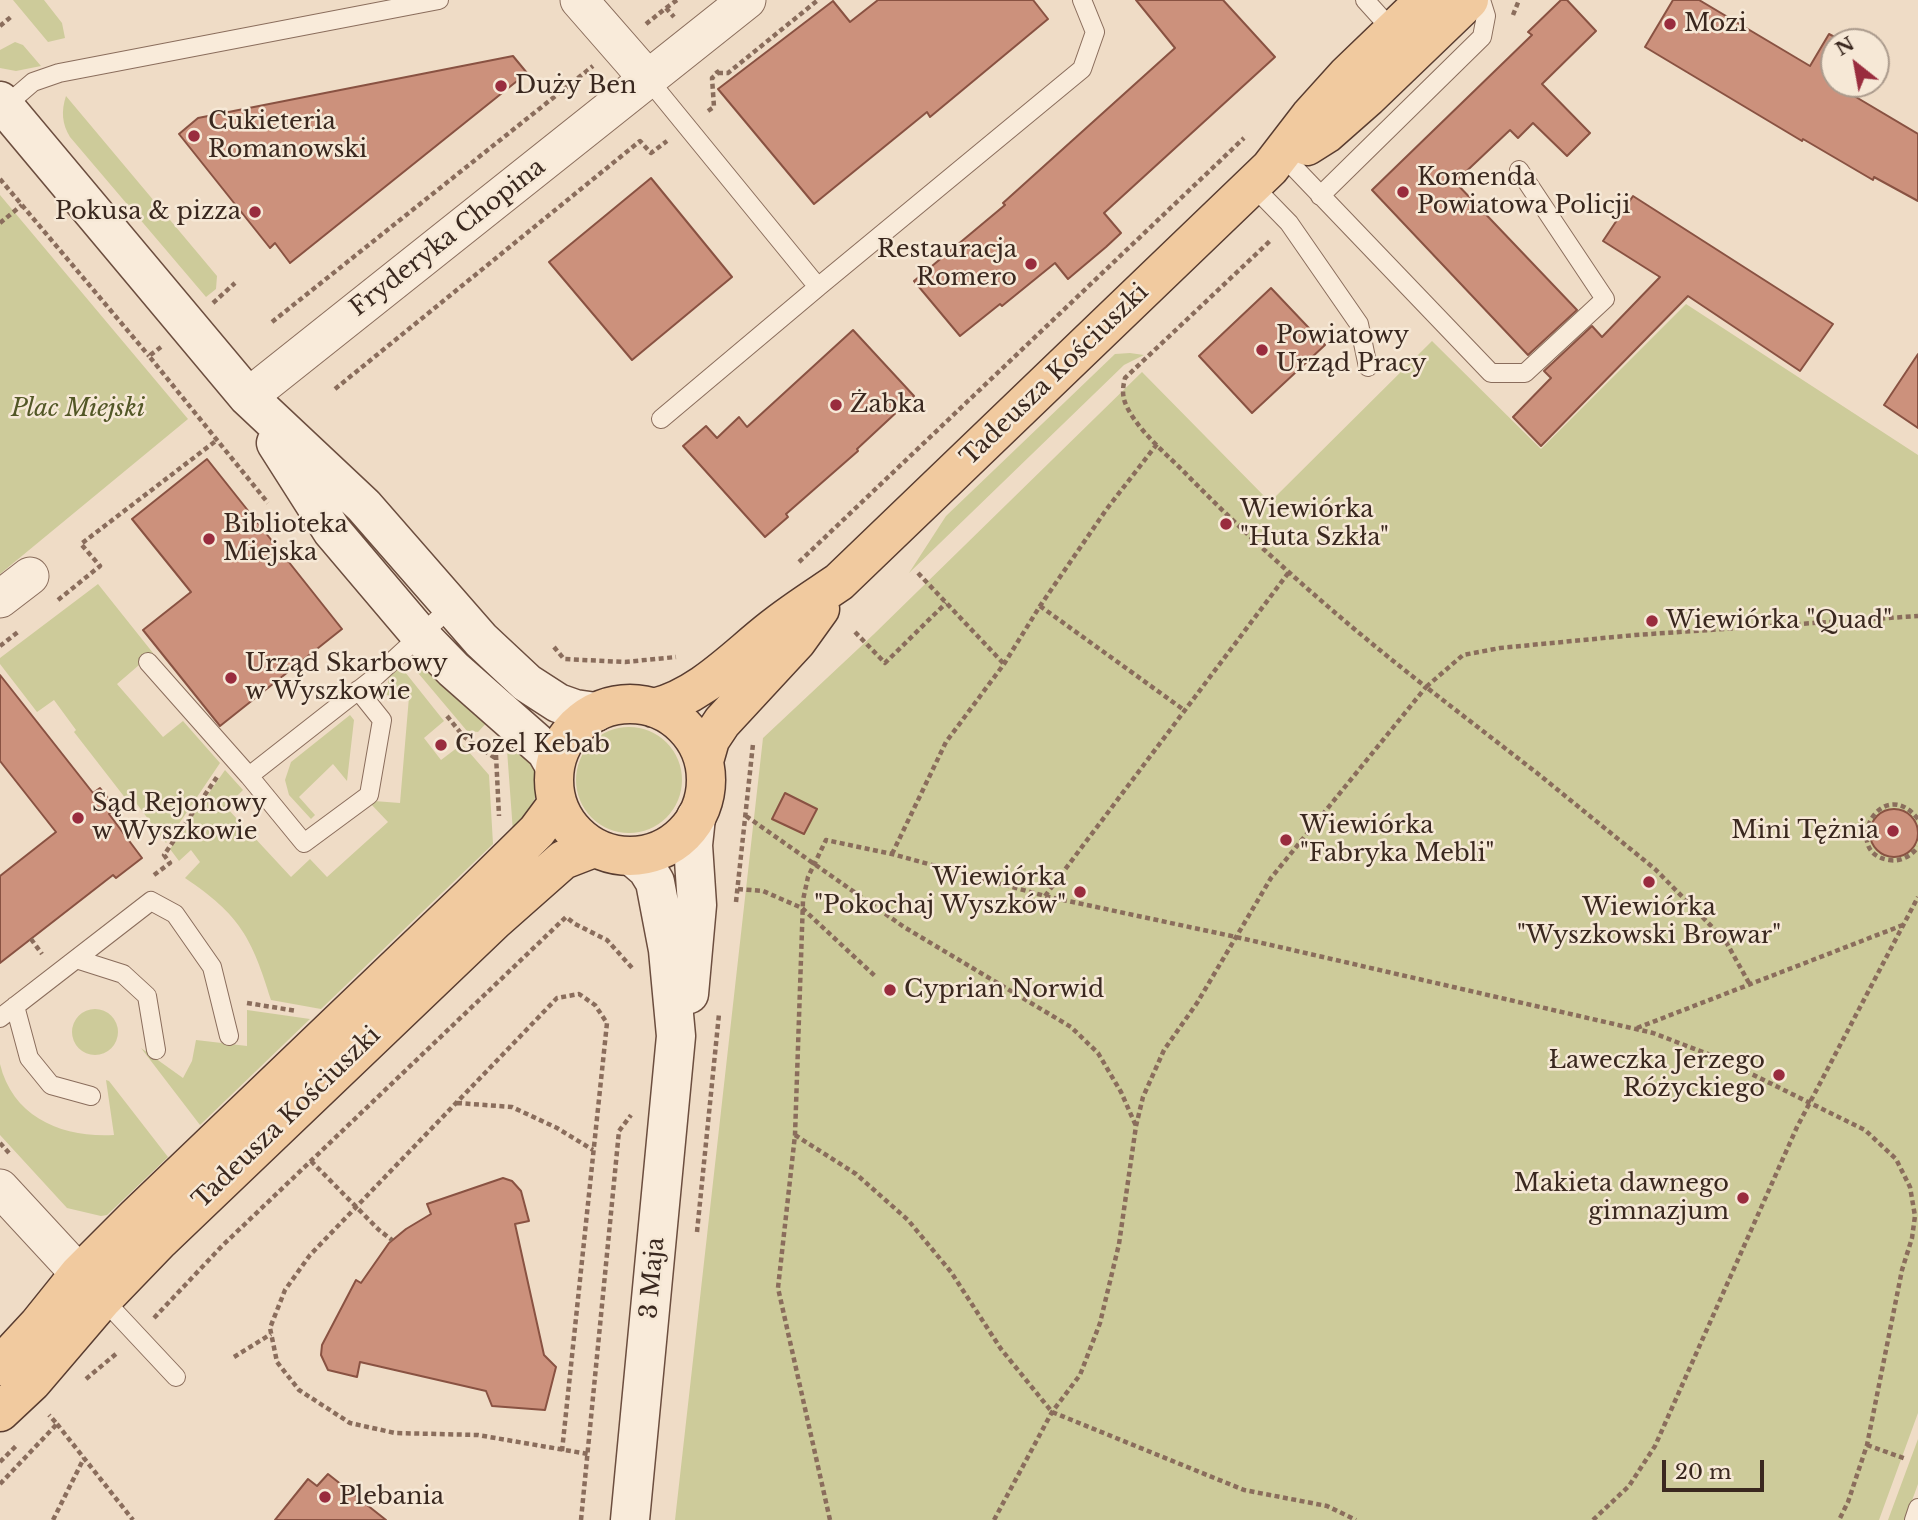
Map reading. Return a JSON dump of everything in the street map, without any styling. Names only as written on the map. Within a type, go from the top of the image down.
[{"type":"main road","name":"Tadeusza Kościuszki","points":[[654,708],[675,703],[693,693],[773,628],[839,582],[1269,171],[1310,116],[1425,0]]},
{"type":"main road","name":"Tadeusza Kościuszki","points":[[1269,171],[1326,134],[1469,0]]},
{"type":"main road","name":"Tadeusza Kościuszki","points":[[704,761],[710,740],[722,722],[797,641],[839,582]]},
{"type":"main road","points":[[635,704],[654,708],[671,716],[686,729],[697,744],[704,761],[704,800],[685,833],[670,845],[633,857],[613,855],[594,848],[578,837],[566,822],[557,804],[553,785],[554,765],[563,743],[577,725],[596,712],[615,705],[635,704]]},
{"type":"main road","name":"Tadeusza Kościuszki","points":[[0,1412],[32,1382],[91,1286],[529,839],[557,804]]},
{"type":"main road","name":"Tadeusza Kościuszki","points":[[0,1366],[37,1325],[158,1241],[494,921],[563,860],[594,848]]},
{"type":"street","points":[[579,0],[648,79]]},
{"type":"street","name":"Fryderyka Chopina","points":[[248,397],[747,0]]},
{"type":"street","points":[[2,104],[248,397],[364,506],[481,640],[527,683],[558,703],[596,712]]},
{"type":"street","points":[[248,397],[332,531],[421,636],[453,669],[546,751],[554,765]]},
{"type":"street","points":[[0,600],[30,576]]},
{"type":"street","name":"3 Maja","points":[[676,1036],[689,994],[696,934],[693,845],[696,817]]},
{"type":"street","name":"3 Maja","points":[[630,1520],[676,1036],[668,950],[655,882],[647,869],[633,857]]},
{"type":"street","points":[[0,1188],[91,1286]]},
{"type":"lane","points":[[2,104],[33,82],[59,73],[439,0]]},
{"type":"lane","points":[[661,419],[1082,69],[1095,32],[1082,0]]},
{"type":"lane","points":[[1365,0],[1393,31]]},
{"type":"lane","points":[[1320,196],[1482,37],[1486,16],[1481,0]]},
{"type":"lane","points":[[648,79],[818,287]]},
{"type":"lane","points":[[1269,171],[1320,196],[1491,373],[1525,373],[1605,299],[1519,170]]},
{"type":"lane","points":[[1269,171],[1289,223],[1359,324],[1368,367]]},
{"type":"lane","points":[[249,776],[358,691],[451,607]]},
{"type":"lane","points":[[148,662],[304,843],[369,795],[382,720],[358,691]]},
{"type":"lane","points":[[0,1018],[151,901],[175,914],[212,967],[229,1036]]},
{"type":"lane","points":[[76,959],[123,974],[147,996],[156,1050]]},
{"type":"lane","points":[[15,1006],[29,1058],[51,1085],[91,1096]]},
{"type":"lane","points":[[91,1286],[176,1377]]},
{"type":"lane","points":[[1914,1520],[1918,1508]]},
{"type":"path","points":[[666,8],[677,0]]},
{"type":"path","points":[[718,73],[728,73],[818,0]]},
{"type":"path","points":[[0,26],[12,16]]},
{"type":"path","points":[[794,567],[1245,136]]},
{"type":"path","points":[[0,179],[149,356]]},
{"type":"path","points":[[0,223],[22,205]]},
{"type":"path","points":[[1289,223],[1125,378],[1122,396],[1127,408],[1214,502],[1289,572],[1426,687],[1655,869],[1725,940],[1749,983]]},
{"type":"path","points":[[50,606],[100,566],[81,544],[217,440]]},
{"type":"path","points":[[892,854],[946,742],[1004,664],[1106,510],[1157,443]]},
{"type":"path","points":[[1045,896],[1289,572]]},
{"type":"path","points":[[918,573],[1004,664]]},
{"type":"path","points":[[855,632],[885,663],[946,603]]},
{"type":"path","points":[[1040,606],[1184,710]]},
{"type":"path","points":[[994,1520],[1052,1412],[1080,1375],[1100,1323],[1119,1244],[1136,1126],[1143,1097],[1164,1049],[1196,1003],[1270,878],[1426,687],[1463,655],[1500,648],[1635,635],[1918,616]]},
{"type":"path","points":[[0,646],[20,630]]},
{"type":"path","points":[[554,647],[564,659],[625,663],[677,656]]},
{"type":"path","points":[[733,915],[755,737]]},
{"type":"path","points":[[495,748],[499,820]]},
{"type":"path","points":[[1918,819],[1910,810],[1892,805],[1883,808],[1870,819],[1866,836],[1874,852],[1890,860],[1907,858],[1918,847]]},
{"type":"path","points":[[745,815],[904,927],[1071,1027],[1098,1053],[1136,1126]]},
{"type":"path","points":[[831,1520],[778,1288],[795,1135],[802,908],[808,877],[826,839],[892,854],[1045,896],[1653,1033],[1721,1059],[1865,1130],[1896,1159],[1910,1187],[1915,1216],[1867,1445],[1849,1502],[1839,1520]]},
{"type":"path","points":[[738,889],[763,891],[802,908],[876,977]]},
{"type":"path","points":[[1593,1520],[1629,1486],[1654,1446],[1678,1398],[1731,1269],[1809,1104],[1918,897]]},
{"type":"path","points":[[88,1377],[138,1335],[222,1246],[566,917],[607,940],[640,977]]},
{"type":"path","points":[[1635,1028],[1903,925]]},
{"type":"path","points":[[31,939],[47,961]]},
{"type":"path","points":[[562,1451],[607,1023],[596,1005],[579,994],[557,998],[355,1206],[310,1255],[285,1290],[270,1328],[277,1362],[299,1390],[350,1423],[395,1433],[478,1435],[562,1451],[588,1454]]},
{"type":"path","points":[[246,1003],[310,1013]]},
{"type":"path","points":[[696,1243],[720,1008]]},
{"type":"path","points":[[456,1102],[512,1107],[557,1128],[593,1150]]},
{"type":"path","points":[[581,1520],[618,1131],[636,1107]]},
{"type":"path","points":[[795,1135],[856,1174],[908,1220],[951,1272],[1001,1349],[1052,1412],[1244,1490],[1327,1506],[1356,1520]]},
{"type":"path","points":[[311,1161],[392,1240]]},
{"type":"path","points":[[234,1357],[271,1334]]},
{"type":"path","points":[[49,1415],[133,1520]]},
{"type":"path","points":[[0,1484],[57,1424]]},
{"type":"path","points":[[1867,1445],[1906,1460]]},
{"type":"path","points":[[53,1520],[84,1458]]},
{"type":"green space","points":[[13,0],[44,0],[62,23],[65,38],[48,42]]},
{"type":"green space","points":[[15,42],[23,45],[41,66],[16,71],[0,68],[0,50]]},
{"type":"green space","points":[[66,96],[217,276],[216,289],[206,297],[70,137],[63,117]]},
{"type":"green space","name":"Plac Miejski","points":[[0,195],[188,419],[0,574]]},
{"type":"green space","points":[[1686,304],[1918,455],[1918,1413],[1879,1520],[675,1520],[763,738],[874,634],[1142,372],[1270,502],[1432,341],[1541,449]]},
{"type":"green space","points":[[1115,354],[1144,355],[1124,365],[909,573],[946,516]]},
{"type":"green space","points":[[98,584],[153,653],[117,684],[163,737],[183,721],[220,763],[166,843],[131,796],[126,799],[74,732],[76,730],[54,700],[37,712],[0,664],[0,658]]},
{"type":"green space","points":[[416,655],[491,718],[478,732],[467,731],[408,661]]},
{"type":"green space","points":[[401,667],[444,721],[424,738],[441,760],[462,744],[489,775],[493,844],[321,1009],[271,1000],[257,960],[242,930],[219,904],[185,878],[200,862],[191,850],[179,861],[170,849],[225,770],[243,790],[226,807],[291,877],[310,859],[327,877],[388,822],[370,803],[400,803],[409,697],[386,695],[389,677]]},
{"type":"green space","points":[[350,715],[354,720],[347,781],[333,764],[299,797],[315,815],[311,819],[289,795],[285,780],[291,762]]},
{"type":"green space","points":[[629,727],[649,731],[666,743],[678,760],[682,780],[678,800],[666,817],[649,829],[629,833],[609,829],[592,817],[580,800],[576,780],[580,760],[592,743],[609,731]]},
{"type":"green space","points":[[515,739],[535,767],[538,784],[533,802],[513,832],[507,750]]},
{"type":"green space","points":[[95,1009],[112,1015],[118,1032],[112,1049],[95,1055],[78,1049],[72,1032],[78,1015]]},
{"type":"green space","points":[[247,1010],[310,1019],[200,1125],[141,1048],[183,1078],[192,1061],[196,1040],[247,1046]]},
{"type":"green space","points":[[0,1064],[7,1083],[28,1111],[43,1121],[76,1133],[114,1135],[106,1080],[109,1081],[168,1157],[107,1215],[67,1208],[0,1135]]},
{"type":"green space","points":[[1918,1439],[1918,1484],[1905,1520],[1888,1520]]},
{"type":"building","points":[[878,0],[1033,0],[1048,19],[930,117],[927,112],[814,204],[718,89],[833,1],[850,22]]},
{"type":"building","points":[[1136,0],[1223,0],[1275,57],[1104,213],[1121,233],[1106,247],[1068,279],[1055,263],[960,336],[914,281],[1005,205],[1003,203],[1175,48]]},
{"type":"building","points":[[1561,0],[1567,0],[1596,31],[1542,84],[1590,133],[1567,156],[1533,123],[1518,138],[1510,130],[1455,182],[1577,310],[1528,355],[1372,190],[1532,35],[1528,32]]},
{"type":"building","points":[[1673,0],[1699,0],[1810,66],[1820,49],[1820,98],[1858,98],[1918,134],[1918,201],[1874,177],[1873,180],[1803,139],[1802,141],[1645,47]]},
{"type":"building","points":[[513,56],[527,73],[290,263],[275,243],[270,248],[179,134],[198,118]]},
{"type":"building","points":[[651,178],[732,277],[632,360],[549,262]]},
{"type":"building","points":[[1633,196],[1833,324],[1800,371],[1688,296],[1541,446],[1513,417],[1551,378],[1544,371],[1592,326],[1602,337],[1660,277],[1603,241]]},
{"type":"building","name":"Powiatowy Urząd Pracy","points":[[1271,288],[1325,345],[1252,413],[1199,356]]},
{"type":"building","points":[[853,330],[914,396],[857,449],[858,451],[786,514],[788,517],[765,537],[683,446],[706,426],[717,438],[739,417],[747,427]]},
{"type":"building","points":[[1918,354],[1918,428],[1884,405]]},
{"type":"building","points":[[207,459],[342,629],[220,726],[143,630],[191,592],[132,519]]},
{"type":"building","name":"Sąd Rejonowy w Wyszkowie","points":[[0,675],[93,793],[100,788],[116,808],[109,814],[142,858],[116,878],[113,875],[0,963],[0,876],[56,832],[0,761]]},
{"type":"building","points":[[785,793],[817,809],[804,834],[772,819]]},
{"type":"building","name":"Mini Tężnia","points":[[1894,809],[1903,810],[1911,816],[1917,824],[1917,842],[1911,850],[1903,856],[1894,857],[1885,856],[1877,850],[1871,842],[1870,833],[1871,824],[1877,816],[1885,810]]},
{"type":"building","points":[[503,1178],[512,1181],[521,1191],[529,1221],[515,1224],[544,1355],[556,1367],[545,1410],[492,1406],[486,1391],[360,1362],[357,1377],[328,1370],[321,1355],[322,1345],[356,1280],[361,1283],[389,1243],[431,1214],[427,1204]]},
{"type":"building","name":"Plebania","points":[[328,1474],[386,1520],[275,1520],[308,1479],[317,1486]]},
{"type":"place","name":"Mozi","points":[[1670,24]]},
{"type":"place","name":"Duży Ben","points":[[501,86]]},
{"type":"place","name":"Cukieteria Romanowski","points":[[194,136]]},
{"type":"place","name":"Komenda Powiatowa Policji","points":[[1403,192]]},
{"type":"place","name":"Pokusa & pizza","points":[[255,212]]},
{"type":"place","name":"Restauracja Romero","points":[[1031,264]]},
{"type":"place","name":"Powiatowy Urząd Pracy","points":[[1262,350]]},
{"type":"place","name":"Żabka","points":[[836,405]]},
{"type":"place","name":"Wiewiórka \"Huta Szkła\"","points":[[1226,524]]},
{"type":"place","name":"Biblioteka Miejska","points":[[209,539]]},
{"type":"place","name":"Wiewiórka \"Quad\"","points":[[1652,621]]},
{"type":"place","name":"Urząd Skarbowy w Wyszkowie","points":[[231,678]]},
{"type":"place","name":"Gozel Kebab","points":[[441,745]]},
{"type":"place","name":"Sąd Rejonowy w Wyszkowie","points":[[78,818]]},
{"type":"place","name":"Mini Tężnia","points":[[1893,831]]},
{"type":"place","name":"Wiewiórka \"Fabryka Mebli\"","points":[[1286,840]]},
{"type":"place","name":"Wiewiórka \"Wyszkowski Browar\"","points":[[1649,882]]},
{"type":"place","name":"Wiewiórka \"Pokochaj Wyszków\"","points":[[1080,892]]},
{"type":"place","name":"Cyprian Norwid","points":[[890,990]]},
{"type":"place","name":"Ławeczka Jerzego Różyckiego","points":[[1779,1075]]},
{"type":"place","name":"Makieta dawnego gimnazjum","points":[[1743,1198]]},
{"type":"place","name":"Plebania","points":[[325,1497]]}]
